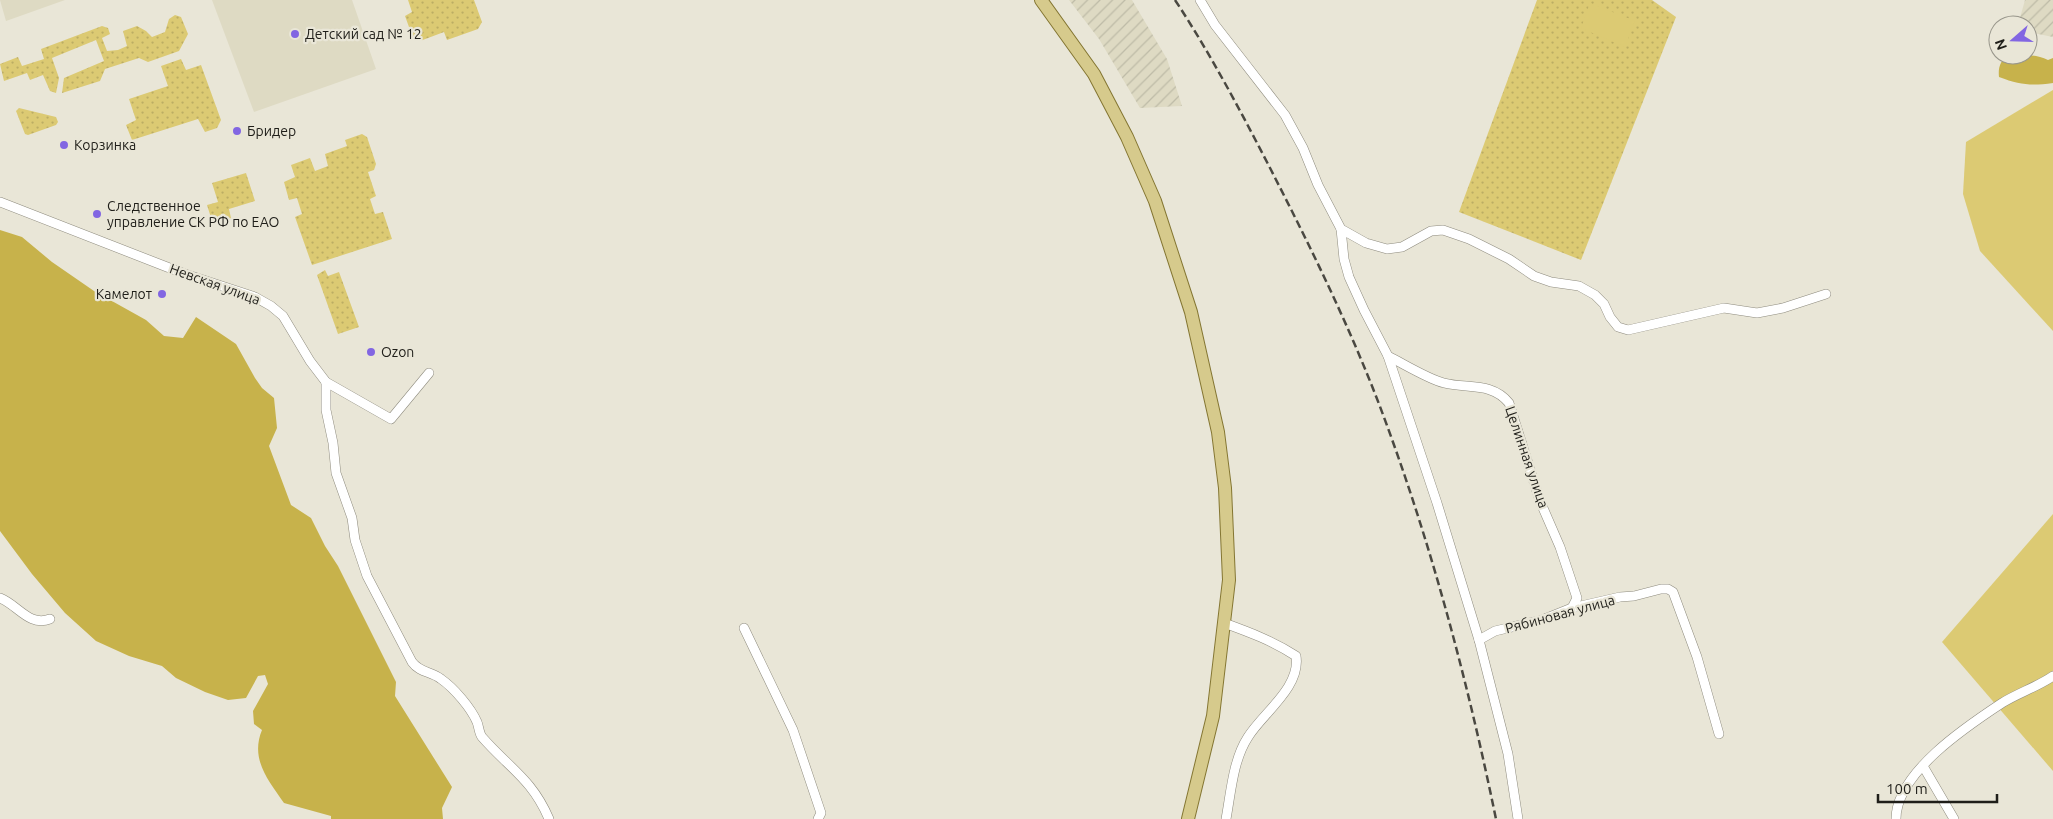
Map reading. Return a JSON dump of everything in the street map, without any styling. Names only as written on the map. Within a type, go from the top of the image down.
[{"type":"main road","points":[[1041,0],[1094,74],[1127,137],[1155,200],[1191,312],[1218,432],[1225,488],[1229,580],[1213,716],[1188,819]]},
{"type":"street","points":[[1200,0],[1215,25],[1285,115],[1303,148],[1318,185],[1341,228],[1344,259],[1349,277],[1388,356],[1437,503],[1479,640],[1508,754],[1518,819]]},
{"type":"street","name":"Невская улица","points":[[0,202],[185,274],[255,297],[271,306],[283,316],[310,361],[326,382],[391,419],[429,373]]},
{"type":"street","points":[[1341,228],[1366,242],[1387,249],[1402,247],[1430,231],[1443,230],[1469,239],[1509,259],[1534,276],[1551,282],[1579,286],[1595,295],[1604,304],[1610,317],[1618,327],[1628,330],[1724,308],[1757,313],[1783,308],[1826,294]]},
{"type":"street","name":"Целинная улица","points":[[1388,356],[1444,383],[1487,388],[1503,395],[1509,403],[1540,500],[1560,547],[1577,598],[1572,608]]},
{"type":"street","points":[[326,382],[326,410],[333,443],[336,473],[352,518],[355,540],[367,576],[412,662],[418,669],[440,678],[465,702],[477,722],[481,735],[526,780],[541,800],[549,819]]},
{"type":"street","name":"Рябиновая улица","points":[[1479,640],[1495,631],[1542,620],[1572,608],[1668,589],[1672,592],[1697,657],[1719,734]]},
{"type":"street","points":[[0,598],[9,601],[31,620],[39,622],[50,619]]},
{"type":"street","points":[[1224,623],[1265,638],[1285,648],[1296,656],[1298,666],[1289,685],[1272,709],[1248,737],[1237,764],[1226,819]]},
{"type":"street","points":[[744,628],[793,730],[821,813],[818,819]]},
{"type":"street","points":[[1896,819],[1900,800],[1912,778],[1935,751],[2003,702],[2036,687],[2053,676]]},
{"type":"street","points":[[1923,766],[1954,819]]},
{"type":"shaded area","points":[[0,0],[65,0],[6,21]]},
{"type":"shaded area","name":"Детский сад № 12","points":[[212,0],[352,0],[376,69],[254,112]]},
{"type":"shaded area","points":[[408,0],[474,0],[482,22],[478,29],[447,40],[444,32],[420,41],[413,38],[405,16],[412,12]]},
{"type":"shaded area","points":[[1069,0],[1132,0],[1167,59],[1182,106],[1140,108],[1099,39]]},
{"type":"shaded area","points":[[1537,0],[1652,0],[1676,17],[1581,260],[1459,212]]},
{"type":"shaded area","points":[[2025,0],[2053,0],[2053,37],[2038,34],[2038,15],[2021,15]]},
{"type":"shaded area","points":[[1590,3],[1635,21],[1625,47],[1581,28]]},
{"type":"shaded area","points":[[175,15],[181,17],[188,34],[179,51],[148,62],[139,58],[105,69],[100,81],[62,93],[64,78],[104,61],[96,40],[52,58],[59,78],[56,93],[50,91],[43,75],[30,80],[27,73],[4,81],[0,64],[18,57],[22,66],[44,59],[41,49],[102,26],[108,28],[110,34],[102,38],[107,51],[118,50],[127,46],[123,31],[137,26],[152,37],[165,32],[169,19]]},
{"type":"shaded area","points":[[2038,57],[2048,60],[2053,58],[2053,83],[2026,84],[2013,82],[1999,77],[2000,65],[2038,65]]},
{"type":"shaded area","points":[[181,59],[186,70],[201,65],[221,120],[217,128],[205,132],[198,119],[132,140],[126,125],[136,120],[129,99],[168,86],[161,66]]},
{"type":"shaded area","points":[[2053,90],[2053,331],[1980,251],[1963,194],[1966,142]]},
{"type":"shaded area","points":[[19,108],[56,117],[58,122],[56,125],[28,135],[25,134],[16,111]]},
{"type":"shaded area","points":[[362,134],[367,137],[376,164],[374,170],[368,172],[376,196],[370,199],[375,214],[383,212],[392,239],[312,265],[295,217],[302,214],[297,198],[289,200],[284,182],[295,177],[291,165],[310,158],[315,171],[328,166],[325,154],[347,146],[345,140]]},
{"type":"shaded area","points":[[246,173],[255,201],[229,209],[231,218],[213,224],[207,205],[218,202],[212,183]]},
{"type":"shaded area","points":[[0,230],[22,237],[52,262],[94,291],[146,320],[164,336],[183,338],[196,317],[236,344],[262,388],[274,398],[277,428],[269,446],[291,505],[311,518],[325,546],[338,566],[396,682],[395,696],[452,787],[442,808],[443,819],[331,819],[331,816],[284,803],[262,769],[259,760],[258,750],[262,730],[254,724],[253,711],[268,684],[265,675],[258,676],[246,698],[228,700],[205,692],[176,678],[162,666],[129,656],[96,641],[65,613],[32,574],[0,531]]},
{"type":"shaded area","points":[[325,270],[328,276],[339,272],[359,327],[338,334],[317,275]]},
{"type":"shaded area","points":[[2053,514],[2053,771],[1942,642]]},
{"type":"railway","points":[[1175,0],[1224,82],[1284,195],[1341,314],[1379,404],[1415,506],[1446,609],[1473,714],[1496,819]]},
{"type":"place","name":"Детский сад № 12","points":[[295,34]]},
{"type":"place","name":"Бридер","points":[[237,131]]},
{"type":"place","name":"Корзинка","points":[[64,145]]},
{"type":"place","name":"Следственное управление СК РФ по ЕАО","points":[[97,214]]},
{"type":"place","name":"Камелот","points":[[162,294]]},
{"type":"place","name":"Ozon","points":[[371,352]]}]
